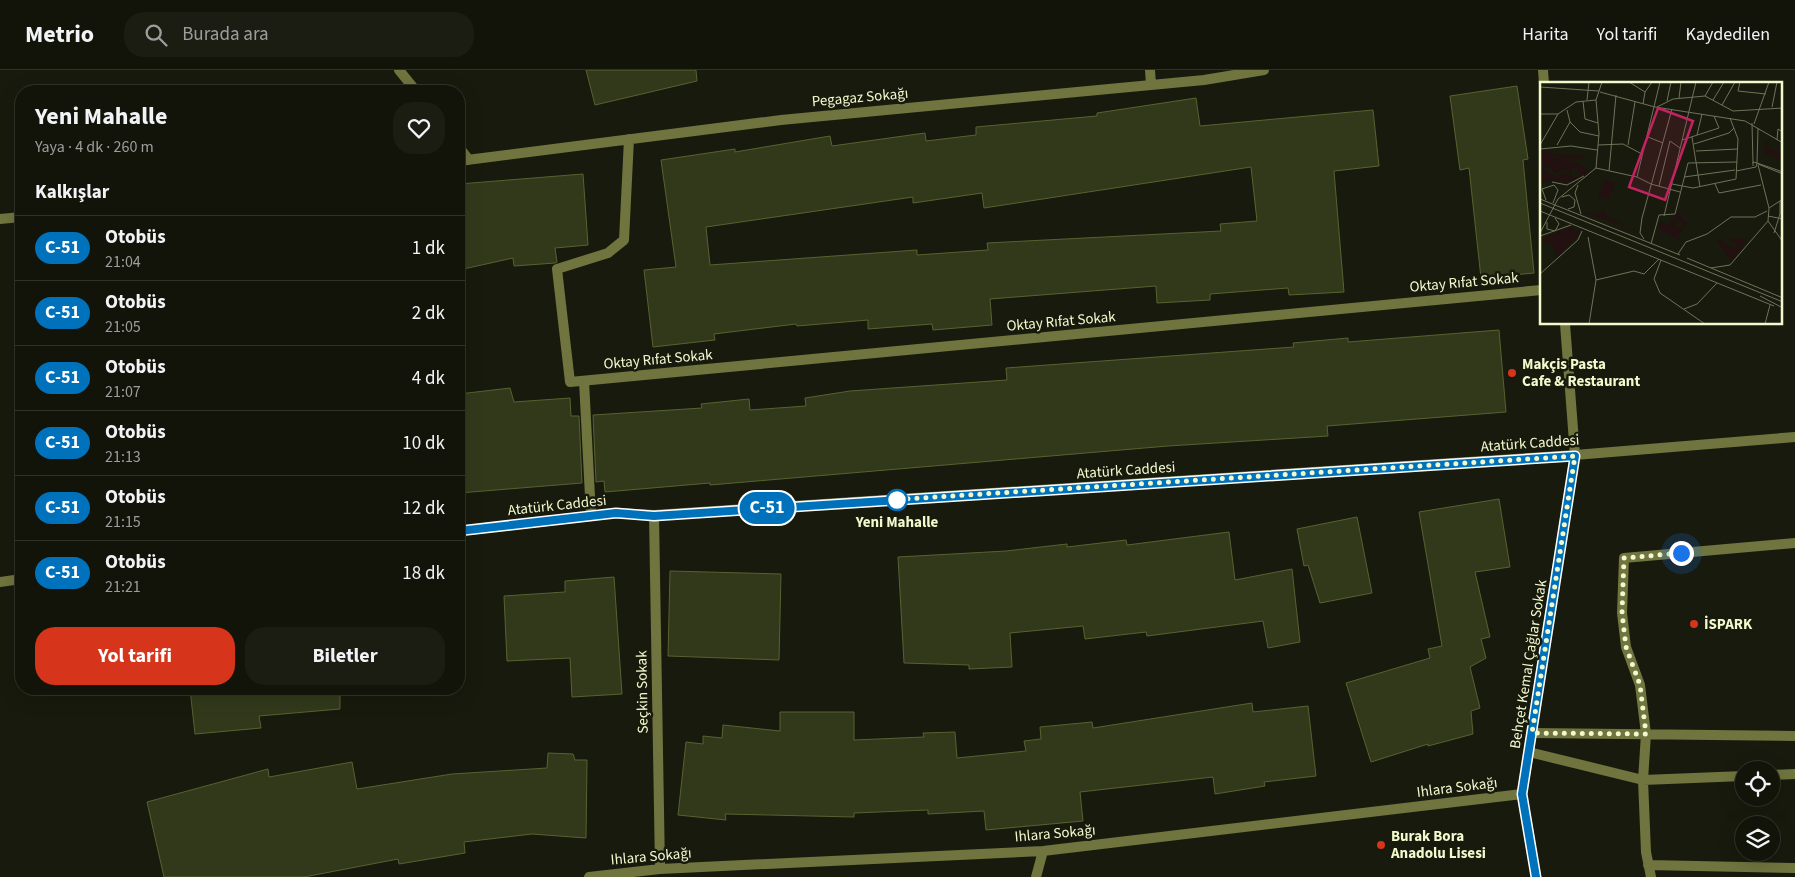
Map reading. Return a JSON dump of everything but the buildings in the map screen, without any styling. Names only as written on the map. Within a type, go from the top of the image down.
[{"type":"street","points":[[399,70],[411,85]]},
{"type":"street","points":[[1150,70],[1151,85]]},
{"type":"street","name":"Pegagaz Sokağı","points":[[465,160],[781,120],[1204,80],[1264,70]]},
{"type":"street","name":"Oktay Rıfat Sokak","points":[[629,139],[624,240],[608,253],[557,269],[570,382],[1540,290]]},
{"type":"street","points":[[0,219],[15,217]]},
{"type":"street","name":"Behçet Kemal Çağlar Sokak","points":[[1536,877],[1522,794],[1575,456],[1565,325]]},
{"type":"street","name":"Oktay Rıfat Sokak","points":[[584,381],[591,516]]},
{"type":"street","name":"Atatürk Caddesi","points":[[465,530],[616,513],[654,516],[1575,456],[1795,437]]},
{"type":"street","name":"Seçkin Sokak","points":[[654,516],[660,869]]},
{"type":"street","points":[[1651,877],[1648,865],[1643,780],[1646,734],[1640,685],[1626,647],[1622,613],[1624,558],[1795,543]]},
{"type":"street","points":[[0,582],[15,580]]},
{"type":"street","points":[[1532,733],[1795,736]]},
{"type":"street","points":[[1529,752],[1643,780],[1735,776]]},
{"type":"street","points":[[1780,775],[1795,774]]},
{"type":"street","name":"Ihlara Sokağı","points":[[589,877],[660,869],[1042,851],[1522,794]]},
{"type":"street","points":[[1036,877],[1042,851]]},
{"type":"street","points":[[1648,865],[1795,868]]},
{"type":"bus line","name":"C-51","points":[[465,530],[616,513],[654,516],[1575,456],[1522,794],[1536,877]]},
{"type":"place","name":"Makçis Pasta Cafe & Restaurant","points":[[1512,373]]},
{"type":"place","name":"Yeni Mahalle","points":[[897,500]]},
{"type":"place","name":"İSPARK","points":[[1694,624]]},
{"type":"place","name":"Burak Bora Anadolu Lisesi","points":[[1381,845]]},
{"type":"route","points":[[897,500],[889,500],[1575,456],[1532,733],[1646,734],[1640,685],[1626,647],[1622,613],[1624,558],[1681,553]]}]
